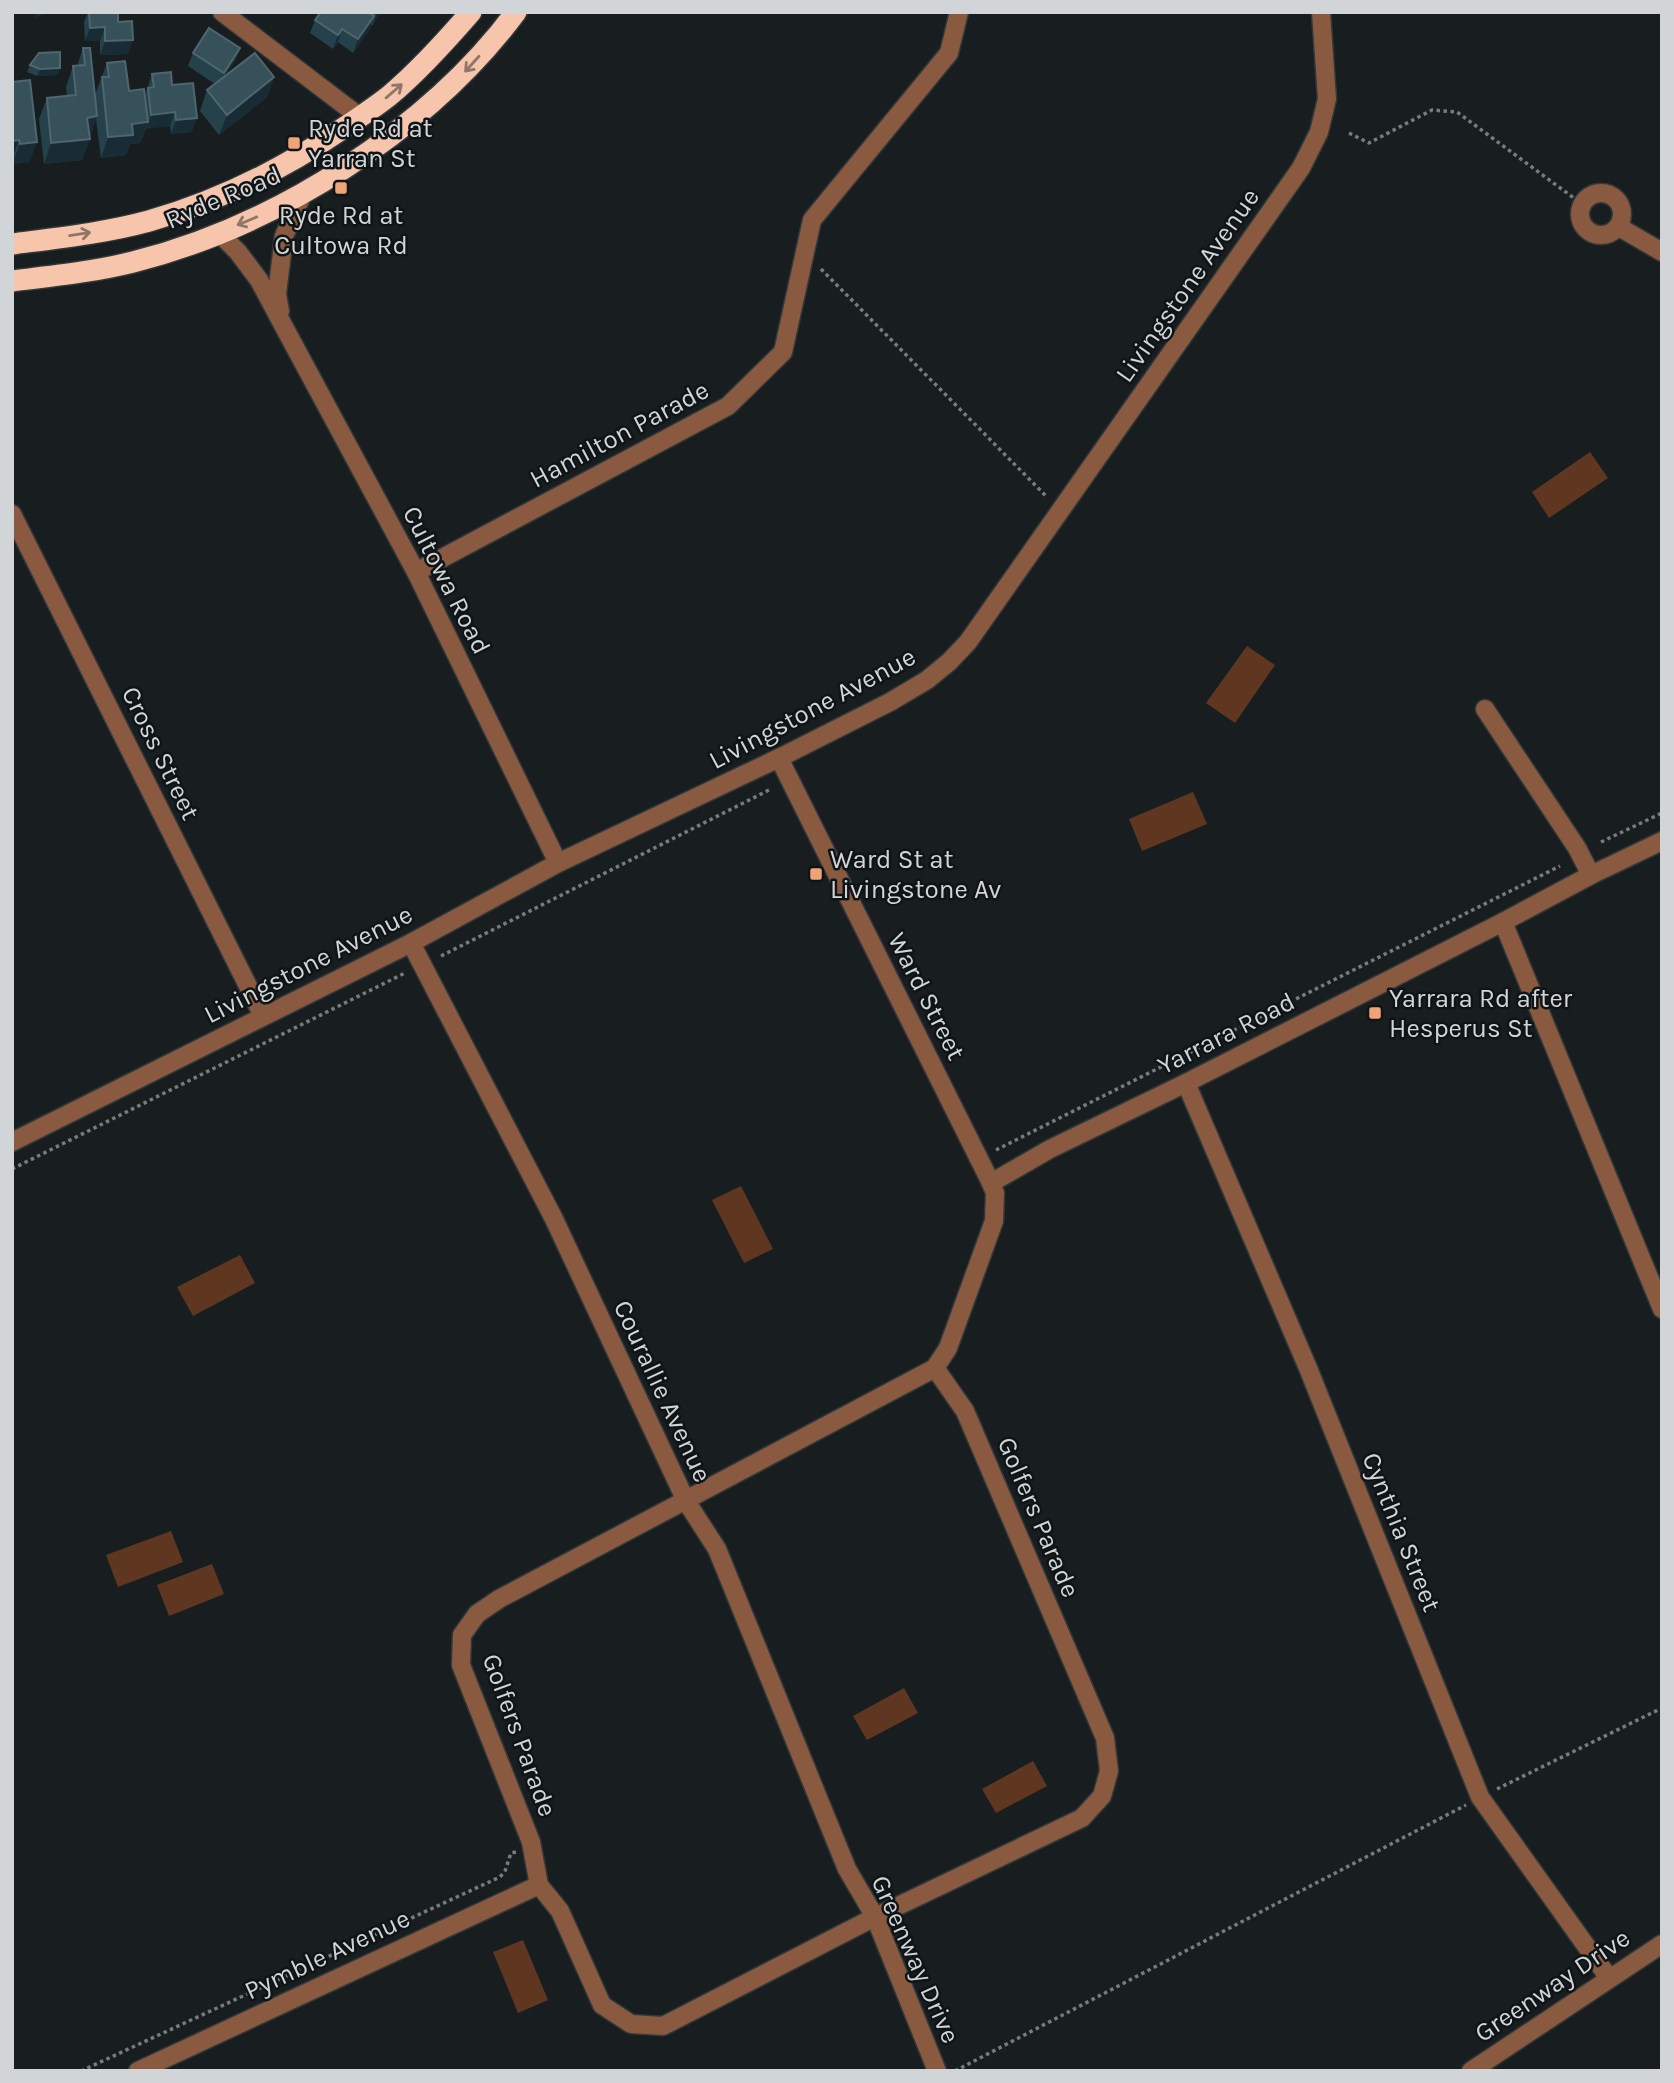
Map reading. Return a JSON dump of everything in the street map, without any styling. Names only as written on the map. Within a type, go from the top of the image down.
[{"type":"highway","name":"Ryde Road","points":[[12,244],[116,229],[150,221],[189,208],[285,165],[388,97],[422,66],[471,12]]},
{"type":"highway","name":"Ryde Road","points":[[12,281],[84,273],[135,261],[219,233],[303,193],[414,118],[457,80],[516,12]]},
{"type":"street","points":[[222,12],[360,117]]},
{"type":"street","name":"Hamilton Parade","points":[[415,572],[728,406],[783,352],[811,220],[949,53],[959,12]]},
{"type":"street","name":"Livingstone Avenue","points":[[12,1142],[411,943],[558,863],[890,702],[927,680],[949,662],[968,642],[1301,169],[1320,132],[1327,99],[1321,12]]},
{"type":"street","points":[[1600,192],[1614,197],[1622,207],[1619,226],[1608,234],[1589,231],[1581,219],[1582,204],[1587,198],[1600,192]]},
{"type":"street","name":"Cultowa Road","points":[[283,325],[277,294],[284,236],[303,193]]},
{"type":"street","points":[[1619,226],[1662,252]]},
{"type":"street","name":"Cultowa Road","points":[[219,233],[238,252],[259,280],[415,572],[558,863]]},
{"type":"street","name":"Cross Street","points":[[12,514],[263,1016]]},
{"type":"street","points":[[1485,709],[1577,848],[1591,875]]},
{"type":"street","name":"Ward Street","points":[[779,758],[991,1183]]},
{"type":"street","name":"Yarrara Road","points":[[991,1183],[1050,1149],[1186,1083],[1662,841]]},
{"type":"street","points":[[1503,922],[1662,1309]]},
{"type":"street","name":"Courallie Avenue","points":[[411,943],[554,1219],[686,1501],[717,1549],[847,1869]]},
{"type":"street","name":"Cynthia Street","points":[[1186,1083],[1308,1368],[1480,1797],[1609,1978]]},
{"type":"street","points":[[935,1368],[948,1348],[994,1221],[995,1194],[991,1183]]},
{"type":"street","name":"Golfers Parade","points":[[935,1368],[965,1411],[1105,1738],[1109,1771],[1102,1796],[1082,1818],[875,1917],[663,2026],[631,2024],[602,2006],[560,1911],[539,1885],[531,1842],[461,1665],[462,1635],[477,1614],[499,1599],[686,1501],[935,1368]]},
{"type":"street","name":"Greenway Drive","points":[[847,1869],[875,1917],[937,2071]]},
{"type":"street","name":"Pymble Avenue","points":[[138,2071],[539,1885]]},
{"type":"street","name":"Greenway Drive","points":[[1471,2071],[1662,1944]]},
{"type":"path","points":[[1349,133],[1369,144],[1432,110],[1457,112],[1582,204]]},
{"type":"path","points":[[804,253],[1061,511]]},
{"type":"path","points":[[441,956],[769,790]]},
{"type":"path","points":[[1601,842],[1662,813]]},
{"type":"path","points":[[995,1150],[1560,866]]},
{"type":"path","points":[[12,1169],[408,972]]},
{"type":"path","points":[[955,2071],[1480,1797],[1662,1708]]},
{"type":"path","points":[[81,2071],[500,1877],[511,1853],[518,1852]]},
{"type":"shaded area","points":[[1590,452],[1608,478],[1549,518],[1532,492]]},
{"type":"shaded area","points":[[1247,646],[1275,665],[1235,723],[1206,703]]},
{"type":"shaded area","points":[[1193,792],[1207,824],[1142,851],[1129,819]]},
{"type":"shaded area","points":[[741,1186],[773,1249],[744,1263],[712,1200]]},
{"type":"shaded area","points":[[240,1255],[255,1283],[193,1316],[177,1287]]},
{"type":"shaded area","points":[[171,1531],[183,1562],[118,1587],[106,1555]]},
{"type":"shaded area","points":[[212,1564],[224,1594],[169,1616],[157,1585]]},
{"type":"shaded area","points":[[904,1688],[918,1713],[867,1740],[853,1716]]},
{"type":"shaded area","points":[[1033,1761],[1047,1786],[996,1813],[982,1789]]},
{"type":"shaded area","points":[[523,1940],[548,2000],[518,2013],[493,1952]]},
{"type":"building","points":[[89,12],[118,12],[118,22],[132,21],[133,40],[105,41],[105,27],[90,28]]},
{"type":"building","points":[[321,12],[368,12],[374,16],[358,39],[342,29],[338,35],[315,20]]},
{"type":"building","points":[[209,28],[240,48],[224,73],[193,53]]},
{"type":"building","points":[[83,48],[90,48],[97,116],[87,118],[90,139],[51,143],[47,98],[76,95],[73,66],[85,65]]},
{"type":"building","points":[[60,52],[60,68],[40,69],[30,65],[39,53]]},
{"type":"building","points":[[255,53],[274,77],[227,115],[207,90]]},
{"type":"building","points":[[125,61],[129,91],[144,89],[148,122],[132,124],[133,135],[108,137],[102,77],[109,77],[107,63]]},
{"type":"building","points":[[171,72],[172,85],[193,83],[197,118],[176,120],[175,112],[151,115],[148,88],[154,87],[152,74]]},
{"type":"building","points":[[30,80],[37,142],[20,144],[19,140],[12,141],[12,82]]},
{"type":"place","name":"Ryde Rd at Yarran St","points":[[294,143]]},
{"type":"place","name":"Ryde Rd at Cultowa Rd","points":[[341,188]]},
{"type":"place","name":"Ward St at Livingstone Av","points":[[816,874]]},
{"type":"place","name":"Yarrara Rd after Hesperus St","points":[[1375,1013]]}]
